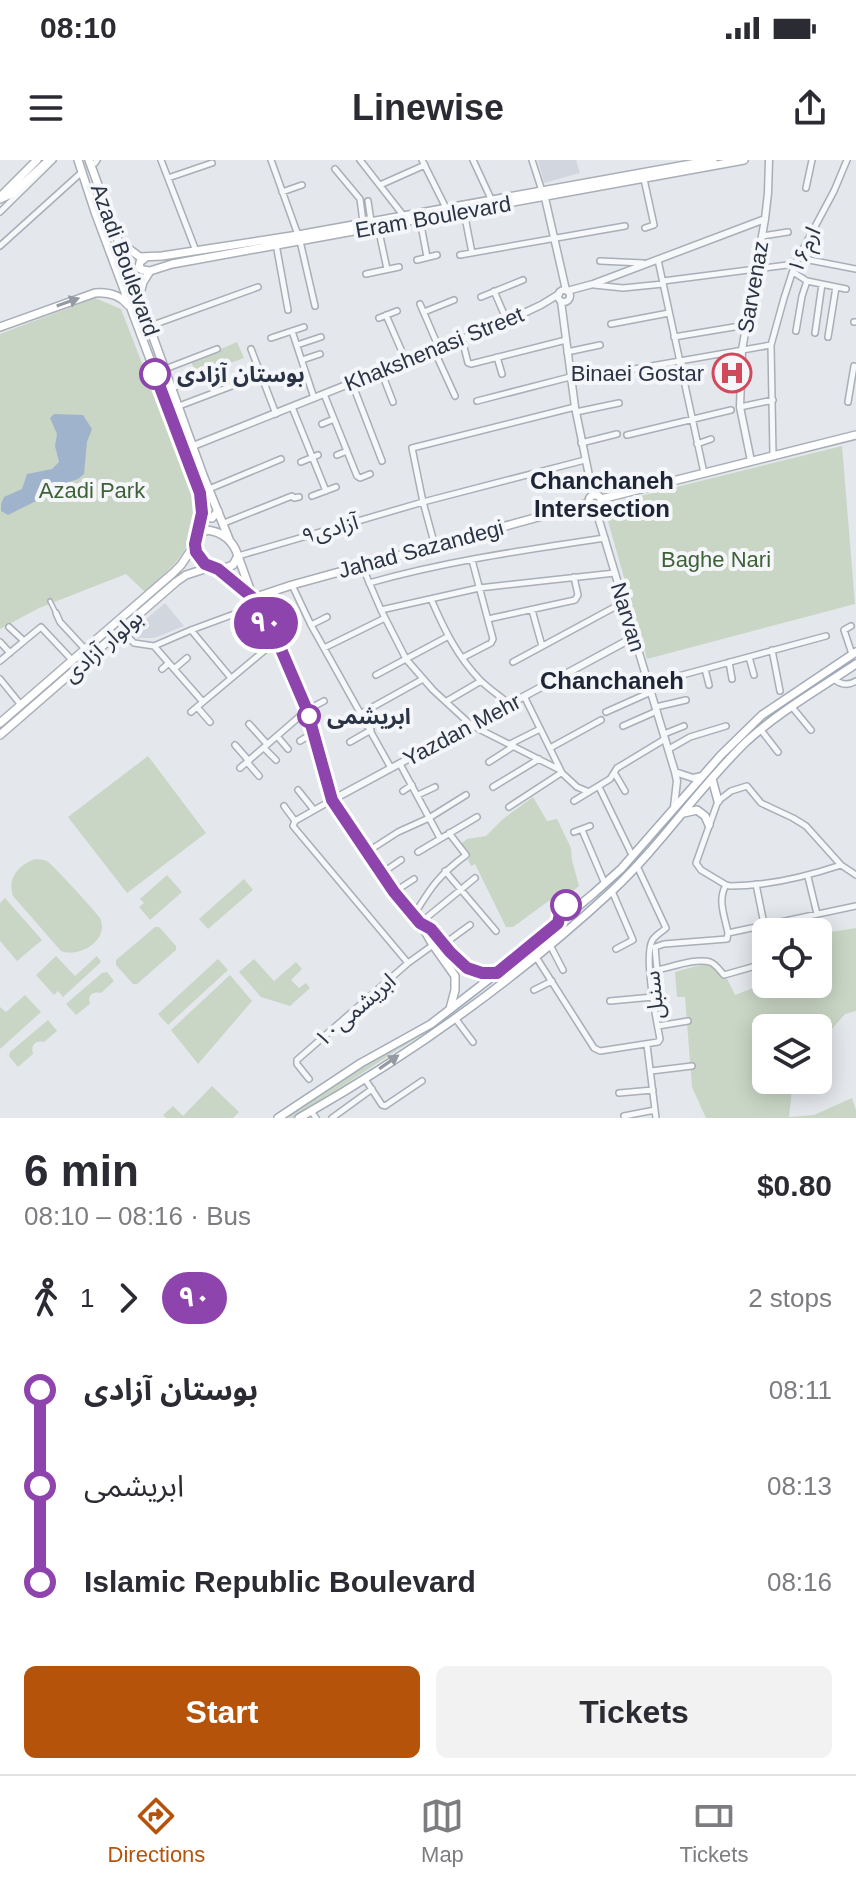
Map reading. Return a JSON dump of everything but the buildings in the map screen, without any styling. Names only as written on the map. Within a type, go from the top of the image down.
[{"type":"main road","points":[[1,198],[37,160]]},
{"type":"main road","points":[[1,198],[13,193],[51,160]]},
{"type":"main road","name":"Azadi Boulevard","points":[[78,160],[200,493],[202,513],[196,540]]},
{"type":"main road","name":"Eram Boulevard","points":[[147,257],[299,238],[371,223],[420,220],[443,211],[464,212],[713,160]]},
{"type":"main road","name":"Eram Boulevard","points":[[150,271],[403,215],[644,179],[680,166],[744,160]]},
{"type":"main road","name":"Azadi Boulevard","points":[[94,161],[94,173],[118,241],[229,539]]},
{"type":"main road","points":[[95,212],[106,207]]},
{"type":"main road","points":[[118,241],[135,254],[147,257]]},
{"type":"main road","points":[[139,297],[150,271],[139,266],[141,260],[147,257]]},
{"type":"main road","points":[[0,327],[95,293],[105,292],[115,296],[133,311]]},
{"type":"main road","name":"Jahad Sazandegi","points":[[255,602],[267,593],[292,585],[595,501],[856,435]]},
{"type":"main road","points":[[202,513],[212,518],[218,511]]},
{"type":"main road","points":[[255,602],[199,556],[196,540],[207,530],[218,531],[229,539],[255,602],[277,640],[307,710],[332,800],[456,978],[450,1009]]},
{"type":"main road","name":"بولوار آزادی","points":[[0,735],[18,711],[181,565],[196,540]]},
{"type":"main road","points":[[214,568],[233,565],[238,556]]},
{"type":"main road","points":[[181,565],[188,568],[186,575]]},
{"type":"main road","name":"بولوار آزادی","points":[[0,723],[121,630],[186,575],[214,568]]},
{"type":"main road","points":[[247,583],[255,590],[267,593]]},
{"type":"main road","points":[[299,1118],[314,1116],[455,1018],[550,945],[637,866],[703,776],[762,715],[783,695],[854,653]]},
{"type":"main road","points":[[278,1118],[361,1063],[431,1024],[497,973],[605,884],[761,730],[856,664]]},
{"type":"main road","points":[[783,695],[792,707]]},
{"type":"main road","points":[[712,779],[718,801]]},
{"type":"main road","points":[[678,812],[697,810],[705,816],[709,825]]},
{"type":"main road","points":[[420,923],[431,929],[467,968],[482,973],[497,973]]},
{"type":"street","points":[[0,212],[51,160]]},
{"type":"street","points":[[161,160],[196,251]]},
{"type":"street","points":[[271,160],[299,238],[315,306]]},
{"type":"street","points":[[360,160],[403,215]]},
{"type":"street","points":[[473,160],[492,201]]},
{"type":"street","points":[[532,160],[543,195]]},
{"type":"street","name":"Sarvenaz","points":[[751,461],[740,407],[742,350],[765,219],[769,160]]},
{"type":"street","points":[[806,188],[812,160]]},
{"type":"street","name":"ارم۱۶","points":[[773,455],[771,345],[797,261],[847,160]]},
{"type":"street","points":[[380,185],[423,162],[443,211]]},
{"type":"street","points":[[168,178],[212,163]]},
{"type":"street","points":[[335,169],[360,199],[387,269]]},
{"type":"street","points":[[0,246],[82,172]]},
{"type":"street","points":[[644,179],[654,225],[645,228]]},
{"type":"street","points":[[282,192],[302,185]]},
{"type":"street","name":"Narvan","points":[[543,195],[562,279],[567,352],[581,443],[615,573],[669,749],[675,772],[678,812]]},
{"type":"street","points":[[368,201],[371,223]]},
{"type":"street","points":[[464,212],[472,253]]},
{"type":"street","name":"Khakshenasi Street","points":[[193,446],[541,305],[765,219]]},
{"type":"street","points":[[420,220],[427,257]]},
{"type":"street","points":[[460,255],[625,226]]},
{"type":"street","points":[[762,236],[788,232]]},
{"type":"street","points":[[276,244],[288,310]]},
{"type":"street","points":[[417,260],[437,255]]},
{"type":"street","points":[[658,260],[704,473]]},
{"type":"street","points":[[600,261],[648,264]]},
{"type":"street","points":[[592,285],[623,288],[756,270],[797,261],[856,269]]},
{"type":"street","points":[[366,274],[399,267]]},
{"type":"street","points":[[793,272],[807,281],[846,289]]},
{"type":"street","points":[[481,297],[523,280]]},
{"type":"street","points":[[796,331],[807,281]]},
{"type":"street","points":[[815,333],[822,284]]},
{"type":"street","points":[[150,326],[258,287]]},
{"type":"street","points":[[828,337],[837,287]]},
{"type":"street","points":[[494,291],[507,321]]},
{"type":"street","points":[[424,312],[454,300]]},
{"type":"street","points":[[420,304],[454,393],[443,394]]},
{"type":"street","points":[[379,318],[397,311]]},
{"type":"street","points":[[611,324],[669,313]]},
{"type":"street","points":[[386,315],[406,361]]},
{"type":"street","points":[[674,337],[746,325]]},
{"type":"street","points":[[271,338],[304,327]]},
{"type":"street","points":[[292,331],[314,398]]},
{"type":"street","points":[[297,345],[321,337]]},
{"type":"street","points":[[462,339],[469,364],[566,340]]},
{"type":"street","points":[[567,352],[600,345]]},
{"type":"street","points":[[617,372],[771,345]]},
{"type":"street","points":[[165,369],[217,349]]},
{"type":"street","points":[[251,349],[276,414]]},
{"type":"street","points":[[302,360],[320,354]]},
{"type":"street","points":[[497,357],[502,374]]},
{"type":"street","points":[[172,388],[224,367]]},
{"type":"street","points":[[848,402],[856,367]]},
{"type":"street","points":[[381,371],[393,402]]},
{"type":"street","points":[[477,401],[570,377]]},
{"type":"street","points":[[352,383],[382,461]]},
{"type":"street","points":[[179,406],[237,384]]},
{"type":"street","points":[[324,394],[358,477],[370,474]]},
{"type":"street","points":[[740,407],[773,400]]},
{"type":"street","points":[[435,546],[412,448],[576,409],[619,403]]},
{"type":"street","points":[[292,407],[315,456],[326,491]]},
{"type":"street","points":[[627,435],[731,410]]},
{"type":"street","points":[[322,424],[334,419]]},
{"type":"street","points":[[581,443],[617,434]]},
{"type":"street","points":[[697,444],[711,439]]},
{"type":"street","points":[[337,455],[347,451]]},
{"type":"street","points":[[301,462],[315,456]]},
{"type":"street","points":[[209,489],[281,459]]},
{"type":"street","name":"آزادی۹","points":[[238,556],[423,502],[585,460]]},
{"type":"street","points":[[312,496],[336,487]]},
{"type":"street","points":[[224,523],[292,496],[299,497]]},
{"type":"street","points":[[369,583],[417,569],[605,538]]},
{"type":"street","points":[[462,658],[493,641],[472,560]]},
{"type":"street","points":[[362,566],[406,659],[423,679],[471,725],[561,771],[577,787],[589,792]]},
{"type":"street","points":[[381,610],[479,588],[615,573]]},
{"type":"street","points":[[488,619],[575,600],[578,595],[574,577]]},
{"type":"street","points":[[292,585],[391,768]]},
{"type":"street","points":[[431,599],[447,637],[462,658],[481,681],[509,704]]},
{"type":"street","points":[[50,601],[60,622],[85,649]]},
{"type":"street","points":[[121,630],[134,643],[154,646],[255,602]]},
{"type":"street","points":[[513,662],[624,602]]},
{"type":"street","points":[[532,610],[542,646]]},
{"type":"street","points":[[311,625],[327,617]]},
{"type":"street","points":[[324,648],[385,618]]},
{"type":"street","points":[[851,626],[844,630],[854,653]]},
{"type":"street","points":[[9,627],[24,641]]},
{"type":"street","points":[[0,661],[41,627],[73,660]]},
{"type":"street","points":[[191,630],[231,678]]},
{"type":"street","points":[[649,684],[826,636]]},
{"type":"street","points":[[376,675],[447,637]]},
{"type":"street","name":"Yazdan Mehr","points":[[332,800],[634,637]]},
{"type":"street","points":[[191,712],[277,640]]},
{"type":"street","points":[[0,642],[10,653]]},
{"type":"street","points":[[154,646],[203,702]]},
{"type":"street","points":[[772,650],[783,695]]},
{"type":"street","points":[[749,657],[754,675]]},
{"type":"street","points":[[174,669],[187,658]]},
{"type":"street","points":[[729,662],[732,679]]},
{"type":"street","points":[[162,669],[169,663]]},
{"type":"street","points":[[705,669],[709,685]]},
{"type":"street","points":[[0,679],[18,711]]},
{"type":"street","points":[[335,728],[423,679]]},
{"type":"street","points":[[834,679],[844,685],[856,681]]},
{"type":"street","points":[[447,701],[481,681]]},
{"type":"street","points":[[606,712],[651,692]]},
{"type":"street","points":[[524,696],[561,771]]},
{"type":"street","points":[[623,726],[656,709],[686,700]]},
{"type":"street","points":[[240,768],[307,710],[324,701]]},
{"type":"street","points":[[197,707],[210,722]]},
{"type":"street","points":[[792,707],[811,730]]},
{"type":"street","points":[[550,748],[601,720]]},
{"type":"street","points":[[249,724],[276,760]]},
{"type":"street","points":[[574,801],[599,787],[616,770],[684,726]]},
{"type":"street","points":[[669,749],[690,737],[726,726]]},
{"type":"street","points":[[489,762],[540,729]]},
{"type":"street","points":[[350,742],[371,730]]},
{"type":"street","points":[[761,730],[778,752]]},
{"type":"street","points":[[300,741],[314,733]]},
{"type":"street","points":[[277,736],[288,749]]},
{"type":"street","points":[[235,745],[259,776]]},
{"type":"street","points":[[493,787],[539,759]]},
{"type":"street","points":[[400,764],[440,838]]},
{"type":"street","points":[[616,770],[625,791]]},
{"type":"street","points":[[509,807],[561,771]]},
{"type":"street","points":[[675,772],[691,778],[703,776]]},
{"type":"street","points":[[403,791],[412,785]]},
{"type":"street","points":[[841,865],[808,876],[726,885],[696,865],[718,801],[731,791],[747,786],[761,803],[806,826],[841,865],[856,875]]},
{"type":"street","points":[[418,795],[435,787]]},
{"type":"street","points":[[599,787],[633,856]]},
{"type":"street","points":[[298,790],[314,810]]},
{"type":"street","points":[[367,852],[466,795]]},
{"type":"street","points":[[294,822],[332,800]]},
{"type":"street","points":[[284,806],[294,822],[295,830],[408,963]]},
{"type":"street","points":[[418,852],[477,817]]},
{"type":"street","points":[[574,832],[590,826]]},
{"type":"street","points":[[582,830],[605,884]]},
{"type":"street","points":[[414,915],[445,871],[466,855],[449,833]]},
{"type":"street","points":[[382,873],[401,860]]},
{"type":"street","name":"سنبل","points":[[637,866],[666,928],[653,938],[653,997],[659,1041],[647,1045]]},
{"type":"street","points":[[445,871],[496,931]]},
{"type":"street","points":[[808,876],[817,914]]},
{"type":"street","points":[[420,923],[475,878]]},
{"type":"street","points":[[394,892],[414,879]]},
{"type":"street","points":[[756,884],[763,918]]},
{"type":"street","points":[[726,885],[721,901],[727,939],[664,944],[652,948],[657,970],[709,962],[724,975],[752,967]]},
{"type":"street","points":[[612,891],[633,938],[616,949]]},
{"type":"street","points":[[796,918],[856,906]]},
{"type":"street","points":[[444,944],[470,925]]},
{"type":"street","points":[[728,933],[752,927]]},
{"type":"street","name":"ابریشمی۱۰","points":[[309,1079],[297,1060],[433,945]]},
{"type":"street","points":[[550,945],[563,970]]},
{"type":"street","points":[[536,956],[594,1048],[600,1051],[647,1045],[656,1118]]},
{"type":"street","points":[[534,990],[552,981]]},
{"type":"street","points":[[610,1001],[653,997]]},
{"type":"street","points":[[455,1018],[473,1042]]},
{"type":"street","points":[[657,1026],[688,1021]]},
{"type":"street","points":[[651,1071],[692,1066]]},
{"type":"street","points":[[365,1079],[383,1106],[422,1081]]},
{"type":"street","points":[[332,1118],[372,1089]]},
{"type":"street","points":[[619,1093],[653,1090]]},
{"type":"street","points":[[624,1116],[655,1110]]},
{"type":"shaded area","points":[[538,160],[576,160],[580,173],[544,183]]},
{"type":"shaded area","points":[[165,603],[184,626],[154,638],[134,638],[131,632]]},
{"type":"green space","name":"Azadi Park","points":[[95,298],[121,309],[193,495],[190,539],[177,560],[145,592],[126,574],[39,608],[0,629],[0,334]]},
{"type":"green space","points":[[237,342],[244,358],[197,375],[191,362]]},
{"type":"green space","name":"Baghe Nari","points":[[842,446],[855,604],[647,659],[606,514],[612,503]]},
{"type":"green space","points":[[781,707],[733,749],[618,878],[549,938],[438,1026],[293,1118],[283,1118],[400,1044],[585,905],[732,749]]},
{"type":"green space","points":[[148,756],[206,833],[127,893],[68,817]]},
{"type":"green space","points":[[533,797],[547,821],[557,819],[571,848],[579,886],[555,906],[550,900],[513,927],[506,927],[475,864],[471,866],[470,857],[461,844],[467,839],[486,836]]},
{"type":"green space","points":[[36,859],[52,865],[100,918],[101,933],[91,945],[77,952],[61,951],[13,896],[12,883],[16,873],[24,864]]},
{"type":"green space","points":[[167,875],[182,892],[150,920],[139,907],[144,903],[140,899]]},
{"type":"green space","points":[[244,879],[253,890],[208,929],[199,919]]},
{"type":"green space","points":[[5,898],[42,940],[17,961],[0,941],[0,903]]},
{"type":"green space","points":[[155,927],[159,927],[176,950],[137,984],[133,984],[116,965],[116,960]]},
{"type":"green space","points":[[856,928],[856,1011],[845,1014],[832,1029],[832,1014],[752,1014],[752,1094],[791,1094],[789,1117],[814,1115],[852,1098],[856,1118],[706,1118],[692,1087],[685,997],[677,997],[675,972],[706,965],[718,968],[735,995],[752,988],[752,998],[832,998],[832,932]]},
{"type":"green space","points":[[56,956],[75,976],[97,956],[101,962],[63,997],[58,991],[54,995],[36,975]]},
{"type":"green space","points":[[218,959],[228,970],[168,1025],[158,1014]]},
{"type":"green space","points":[[254,959],[274,981],[296,962],[302,969],[291,980],[299,988],[306,983],[310,988],[290,1006],[261,997],[239,972]]},
{"type":"green space","points":[[107,972],[114,981],[101,993],[91,994],[90,1004],[76,1015],[66,1004]]},
{"type":"green space","points":[[230,975],[252,1001],[198,1064],[171,1030]]},
{"type":"green space","points":[[25,995],[41,1012],[0,1049],[0,1007],[6,1012]]},
{"type":"green space","points":[[48,1020],[57,1031],[44,1042],[34,1044],[33,1054],[18,1067],[9,1056],[10,1052]]},
{"type":"green space","points":[[212,1086],[239,1112],[233,1118],[166,1118],[163,1115],[173,1106],[183,1116]]},
{"type":"water","points":[[54,414],[83,415],[92,429],[87,442],[84,474],[78,479],[36,493],[36,501],[8,515],[1,511],[4,497],[22,489],[27,474],[52,469],[59,462],[55,446],[57,434],[50,418]]},
{"type":"bus line","name":"۹۰","points":[[155,374],[200,493],[202,513],[196,552],[205,564],[218,569],[253,598],[277,640],[307,710],[332,800],[394,892],[459,961],[472,971],[482,973],[497,973],[558,923],[561,909],[566,905]]},
{"type":"place","name":"Binaei Gostar","points":[[732,373]]},
{"type":"place","name":"بوستان آزادی","points":[[155,374]]},
{"type":"place","name":"ابریشمی","points":[[309,716]]},
{"type":"district","name":"Chanchaneh Intersection","points":[[602,494]]},
{"type":"district","name":"Chanchaneh","points":[[612,680]]}]
